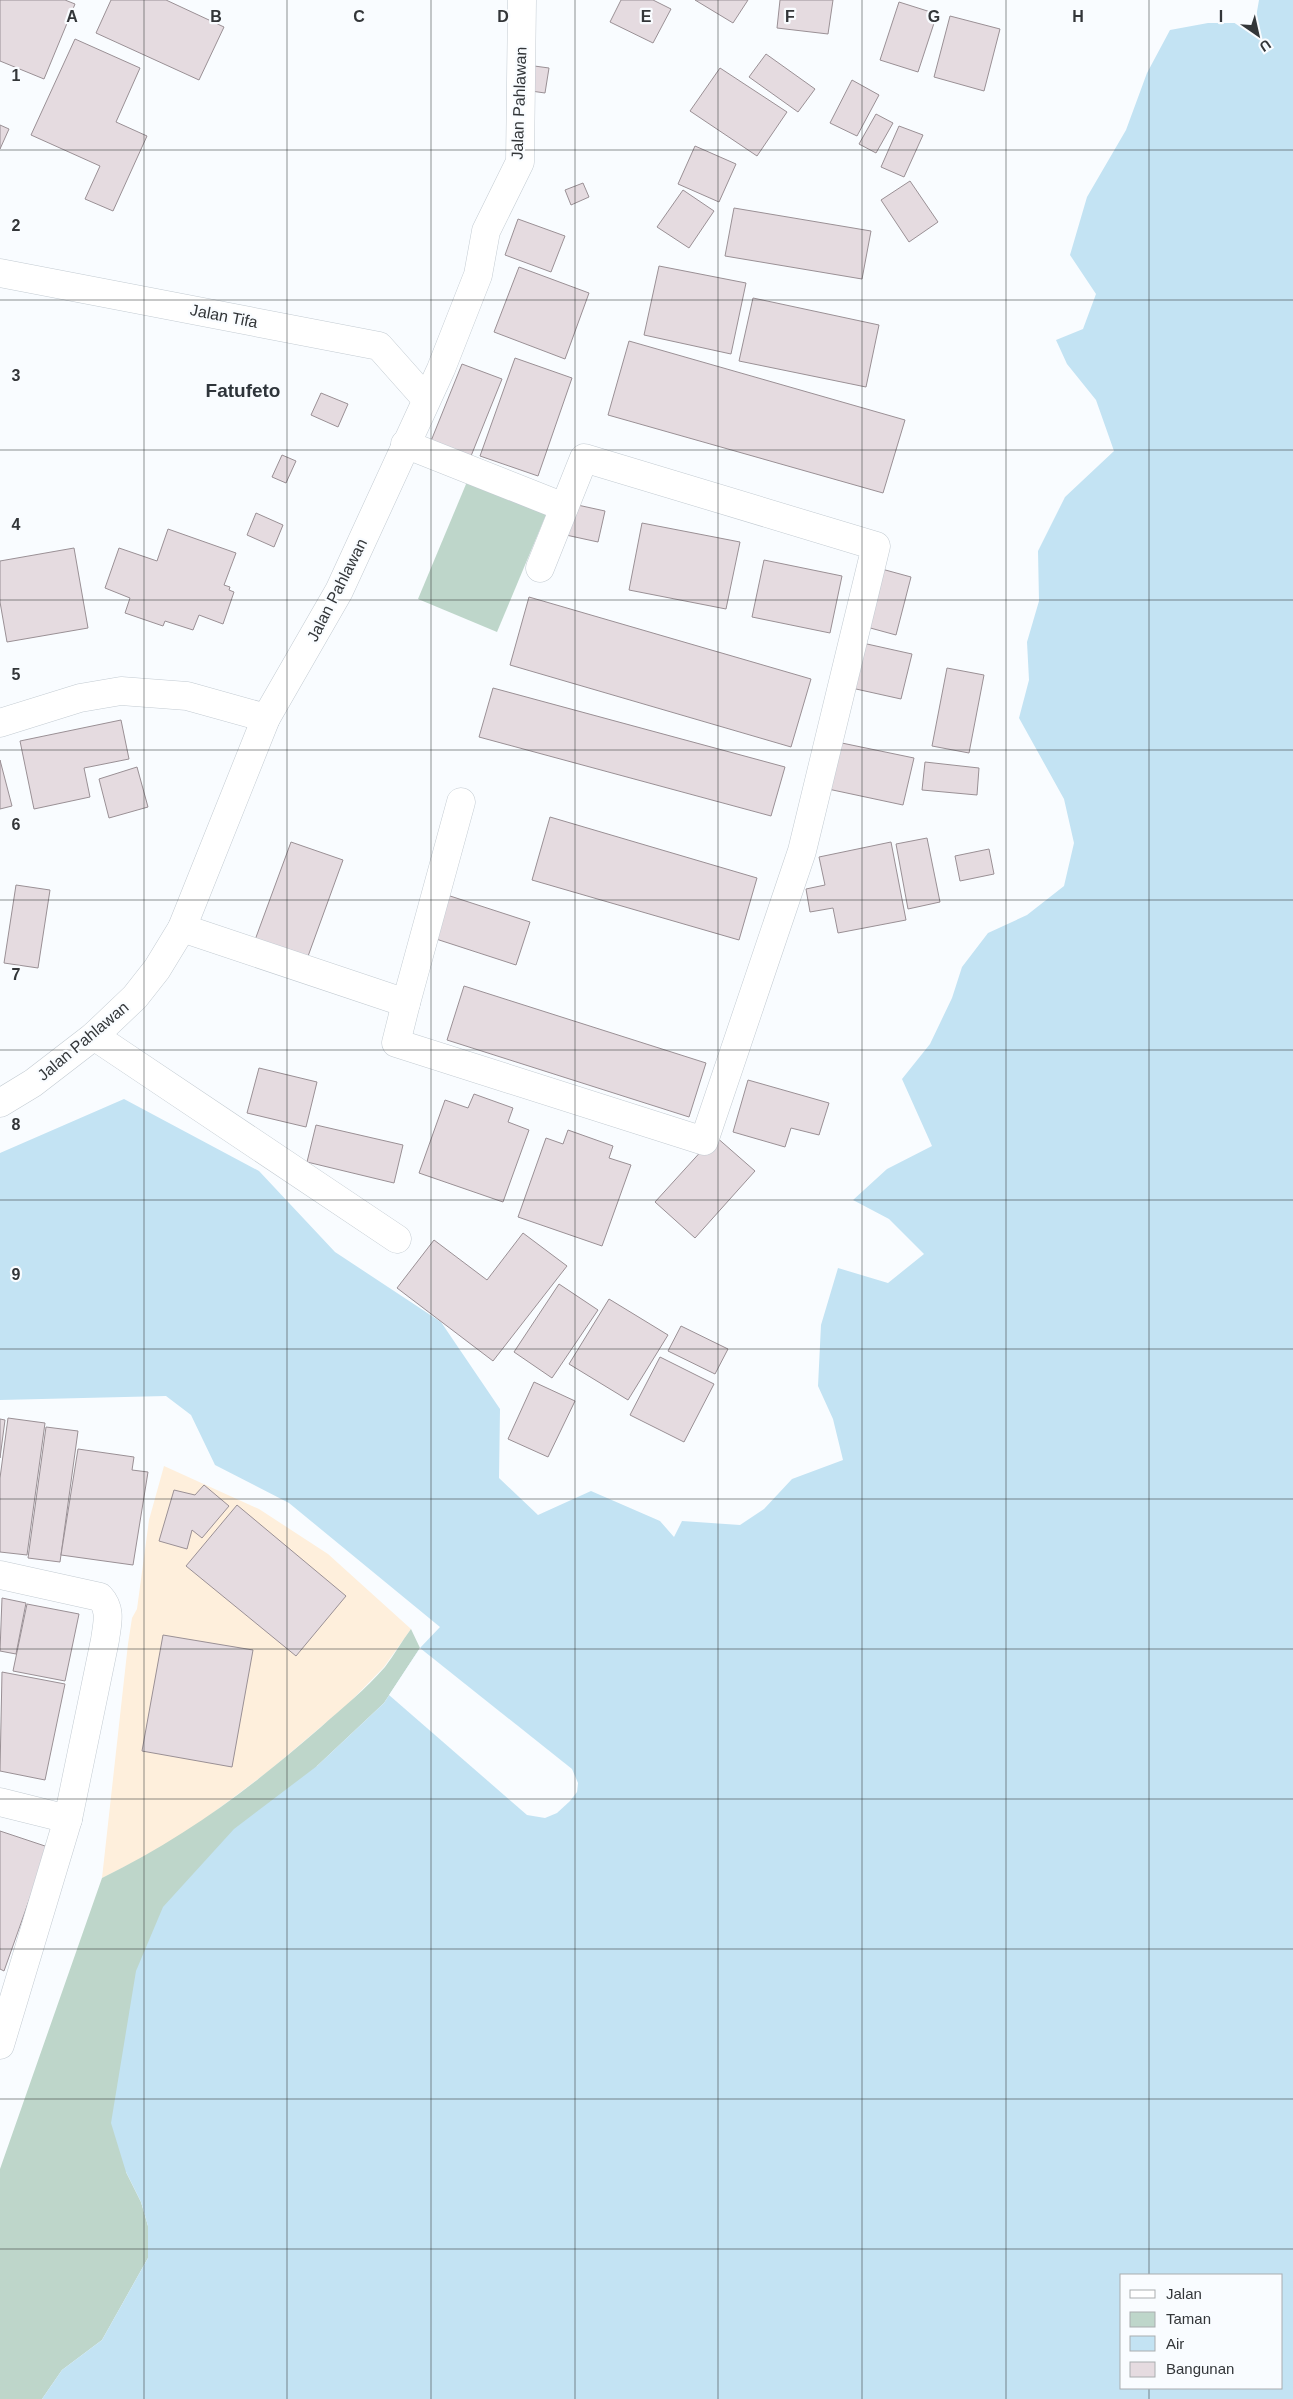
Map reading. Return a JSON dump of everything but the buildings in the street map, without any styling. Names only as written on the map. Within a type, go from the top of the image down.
[{"type":"main road","name":"Jalan Pahlawan","points":[[0,1103],[33,1082],[94,1036],[135,997],[157,969],[182,928],[266,718],[339,591],[441,369],[478,275],[486,232],[520,162],[522,0]]},
{"type":"main road","name":"Jalan Tifa","points":[[0,273],[379,346],[426,399]]},
{"type":"main road","points":[[405,444],[564,507]]},
{"type":"main road","points":[[461,802],[396,1042],[704,1141],[802,851],[876,546],[584,458],[540,568]]},
{"type":"main road","points":[[0,722],[80,698],[121,691],[187,696],[266,718]]},
{"type":"main road","points":[[182,928],[406,1003]]},
{"type":"main road","points":[[94,1036],[397,1240]]},
{"type":"main road","points":[[0,1575],[100,1597],[106,1604],[108,1613],[106,1640],[68,1819],[0,2045]]},
{"type":"main road","points":[[0,1802],[68,1819]]},
{"type":"shaded area","points":[[164,1466],[259,1509],[328,1554],[411,1629],[384,1667],[349,1703],[270,1770],[194,1827],[152,1853],[102,1878],[128,1644],[132,1618],[137,1609],[149,1520]]},
{"type":"green space","points":[[469,477],[548,510],[497,632],[418,599]]},
{"type":"green space","points":[[411,1629],[420,1648],[384,1703],[317,1766],[126,2172],[141,2202],[148,2226],[148,2258],[102,2340],[62,2370],[42,2399],[0,2399],[0,2169],[102,1878],[161,1846],[216,1810],[269,1771],[370,1683],[385,1667]]},
{"type":"water","points":[[1259,0],[1293,0],[1293,2399],[42,2399],[62,2370],[102,2340],[148,2258],[148,2226],[141,2202],[126,2172],[111,2123],[136,1971],[163,1907],[234,1829],[317,1766],[384,1703],[420,1648],[440,1627],[289,1503],[215,1465],[191,1415],[166,1396],[0,1400],[0,1153],[124,1099],[259,1171],[335,1252],[441,1322],[500,1409],[499,1478],[538,1515],[591,1491],[660,1521],[674,1537],[682,1521],[740,1525],[764,1509],[792,1479],[843,1460],[833,1419],[818,1386],[821,1325],[838,1268],[888,1283],[924,1254],[889,1219],[853,1200],[887,1169],[932,1146],[902,1079],[930,1044],[952,998],[962,967],[988,933],[1027,915],[1064,886],[1074,843],[1064,799],[1019,718],[1029,680],[1027,642],[1039,601],[1038,551],[1065,497],[1114,451],[1096,400],[1067,364],[1056,340],[1083,329],[1096,294],[1070,255],[1087,197],[1126,130],[1147,73],[1170,30],[1208,23],[1255,23]]},
{"type":"pier","points":[[420,1648],[572,1769],[578,1783],[577,1792],[557,1813],[545,1818],[527,1815],[389,1695]]},
{"type":"district","name":"Fatufeto","points":[[243,390]]}]
